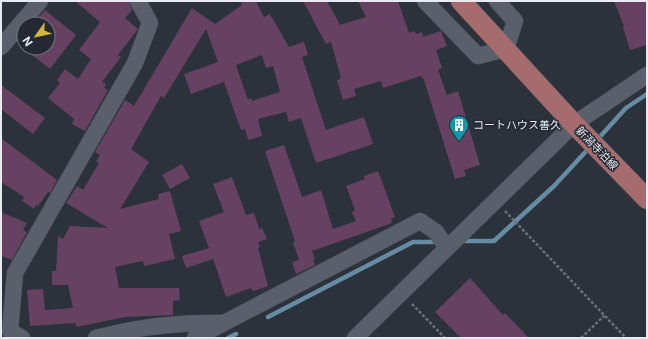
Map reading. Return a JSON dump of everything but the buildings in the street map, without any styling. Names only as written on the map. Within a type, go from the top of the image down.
[{"type":"main road","name":"新潟寺泊線","points":[[461,1],[574,124],[647,199]]},
{"type":"street","points":[[1,47],[40,1]]},
{"type":"street","points":[[22,338],[10,331],[7,278],[39,229],[135,63],[150,23],[138,1]]},
{"type":"street","points":[[425,1],[478,56],[503,45],[515,21],[497,1]]},
{"type":"street","points":[[355,338],[574,124],[647,75]]},
{"type":"street","points":[[195,338],[420,221],[436,232],[447,248]]},
{"type":"street","points":[[96,338],[129,329],[194,322],[222,323]]},
{"type":"path","points":[[496,201],[626,338]]},
{"type":"path","points":[[401,293],[445,338]]},
{"type":"path","points":[[581,338],[604,316]]},
{"type":"waterway","points":[[597,140],[626,108],[647,94]]},
{"type":"waterway","points":[[461,241],[494,241],[554,186],[590,147]]},
{"type":"waterway","points":[[268,317],[413,242],[439,242]]},
{"type":"waterway","points":[[228,338],[236,334]]},
{"type":"place","name":"コートハウス善久","points":[[459,142]]}]
